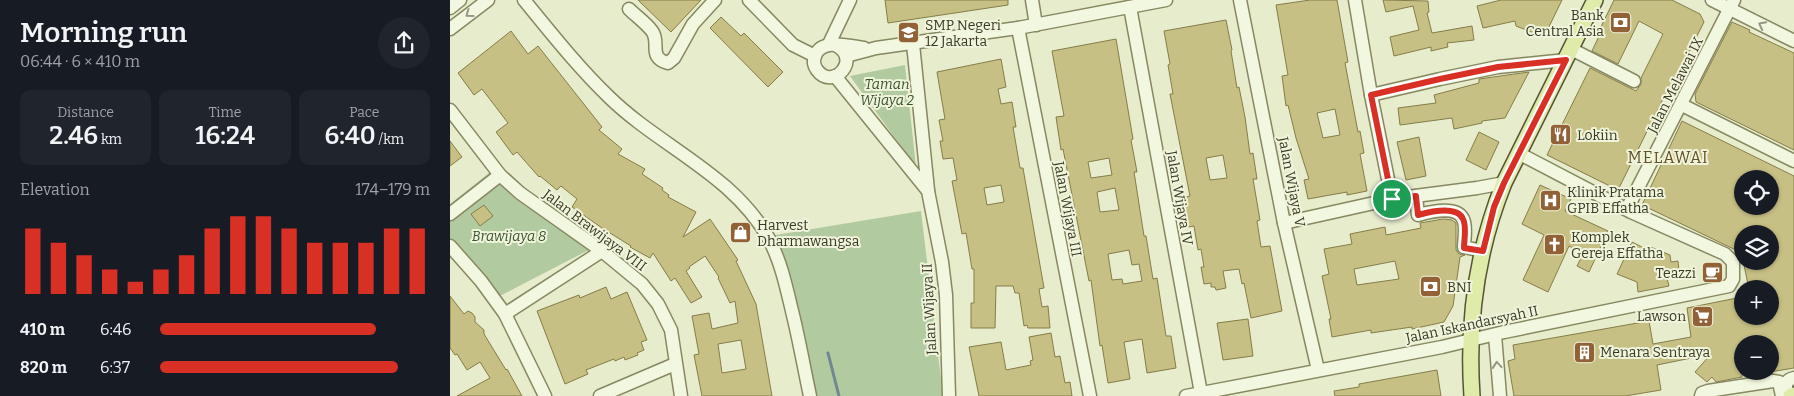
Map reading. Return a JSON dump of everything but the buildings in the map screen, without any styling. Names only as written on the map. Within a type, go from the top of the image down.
[{"type":"main road","points":[[1472,396],[1471,340],[1477,278],[1494,207],[1504,183],[1595,0]]},
{"type":"street","points":[[450,8],[460,0]]},
{"type":"street","points":[[450,29],[488,0]]},
{"type":"street","points":[[524,0],[558,42],[609,98],[658,137],[716,178],[751,212],[780,262],[810,396]]},
{"type":"street","points":[[629,9],[653,32],[656,56],[660,61],[668,63],[674,58],[693,24],[715,0]]},
{"type":"street","points":[[749,0],[792,45],[815,56]]},
{"type":"street","points":[[832,45],[850,0]]},
{"type":"street","points":[[1032,0],[1036,25]]},
{"type":"street","points":[[846,56],[876,48],[1018,28],[1166,0]]},
{"type":"street","name":"Jalan Wijaya V","points":[[1240,0],[1284,223],[1318,370]]},
{"type":"street","points":[[1356,0],[1371,95],[1392,199]]},
{"type":"street","points":[[1712,0],[1732,4],[1794,41]]},
{"type":"street","name":"Jalan Melawai IX","points":[[1627,209],[1682,105],[1732,4]]},
{"type":"street","name":"Jalan Wijaya IV","points":[[1130,7],[1201,393]]},
{"type":"street","name":"Jalan Wijaya III","points":[[1018,28],[1090,396]]},
{"type":"street","name":"Jalan Wijaya II","points":[[913,44],[928,191],[942,262],[946,295],[949,396]]},
{"type":"street","points":[[832,45],[840,48],[846,56],[845,68],[835,76],[826,76],[818,72],[814,63],[815,56],[820,48],[832,45],[876,48]]},
{"type":"street","points":[[1371,95],[1440,79],[1568,54],[1634,81]]},
{"type":"street","name":"Jalan Wijaya II","points":[[835,76],[928,191]]},
{"type":"street","points":[[1682,105],[1794,161]]},
{"type":"street","name":"Jalan Brawijaya VIII","points":[[450,110],[500,175],[520,193],[602,251],[642,284],[658,304],[671,330],[682,396]]},
{"type":"street","points":[[1520,154],[1627,209]]},
{"type":"street","points":[[450,214],[500,175]]},
{"type":"street","points":[[1284,223],[1392,199],[1504,183]]},
{"type":"street","points":[[1416,196],[1418,215],[1438,210],[1448,210],[1459,214],[1463,218],[1465,226],[1464,248],[1483,251]]},
{"type":"street","name":"Jalan Iskandarsyah II","points":[[1186,396],[1442,347],[1729,286],[1733,279],[1733,262],[1725,254],[1627,209]]},
{"type":"street","points":[[450,246],[505,314],[545,396]]},
{"type":"street","points":[[505,314],[602,251]]},
{"type":"street","points":[[1495,335],[1500,396]]},
{"type":"street","points":[[600,396],[676,364]]},
{"type":"street","points":[[1787,396],[1787,380],[1794,378]]},
{"type":"street","points":[[1701,396],[1702,393],[1708,391],[1773,381],[1779,382],[1782,396]]},
{"type":"green space","name":"Taman Wijaya 2","points":[[905,65],[916,167],[850,76]]},
{"type":"green space","name":"Brawijaya 8","points":[[499,165],[531,193],[608,240],[496,298],[450,240],[450,204]]},
{"type":"green space","points":[[921,211],[943,396],[811,396],[770,236]]},
{"type":"waterway","points":[[828,353],[839,396]]},
{"type":"place","name":"Bank Central Asia","points":[[1620,23]]},
{"type":"place","name":"SMP Negeri 12 Jakarta","points":[[909,33]]},
{"type":"place","name":"Lokiin","points":[[1561,135]]},
{"type":"place","name":"Klinik Pratama GPIB Effatha","points":[[1551,200]]},
{"type":"place","name":"Harvest Dharmawangsa","points":[[741,233]]},
{"type":"place","name":"Komplek Gereja Effatha","points":[[1555,245]]},
{"type":"place","name":"Teazzi","points":[[1712,273]]},
{"type":"place","name":"BNI","points":[[1431,287]]},
{"type":"place","name":"Lawson","points":[[1702,316]]},
{"type":"place","name":"Menara Sentraya","points":[[1584,352]]},
{"type":"district","name":"MELAWAI","points":[[1668,157]]},
{"type":"route","points":[[1566,60],[1504,183],[1494,207],[1483,251],[1464,248],[1465,226],[1463,218],[1459,214],[1448,210],[1438,210],[1418,215],[1416,196],[1392,199],[1371,95],[1498,67],[1566,60]]}]
